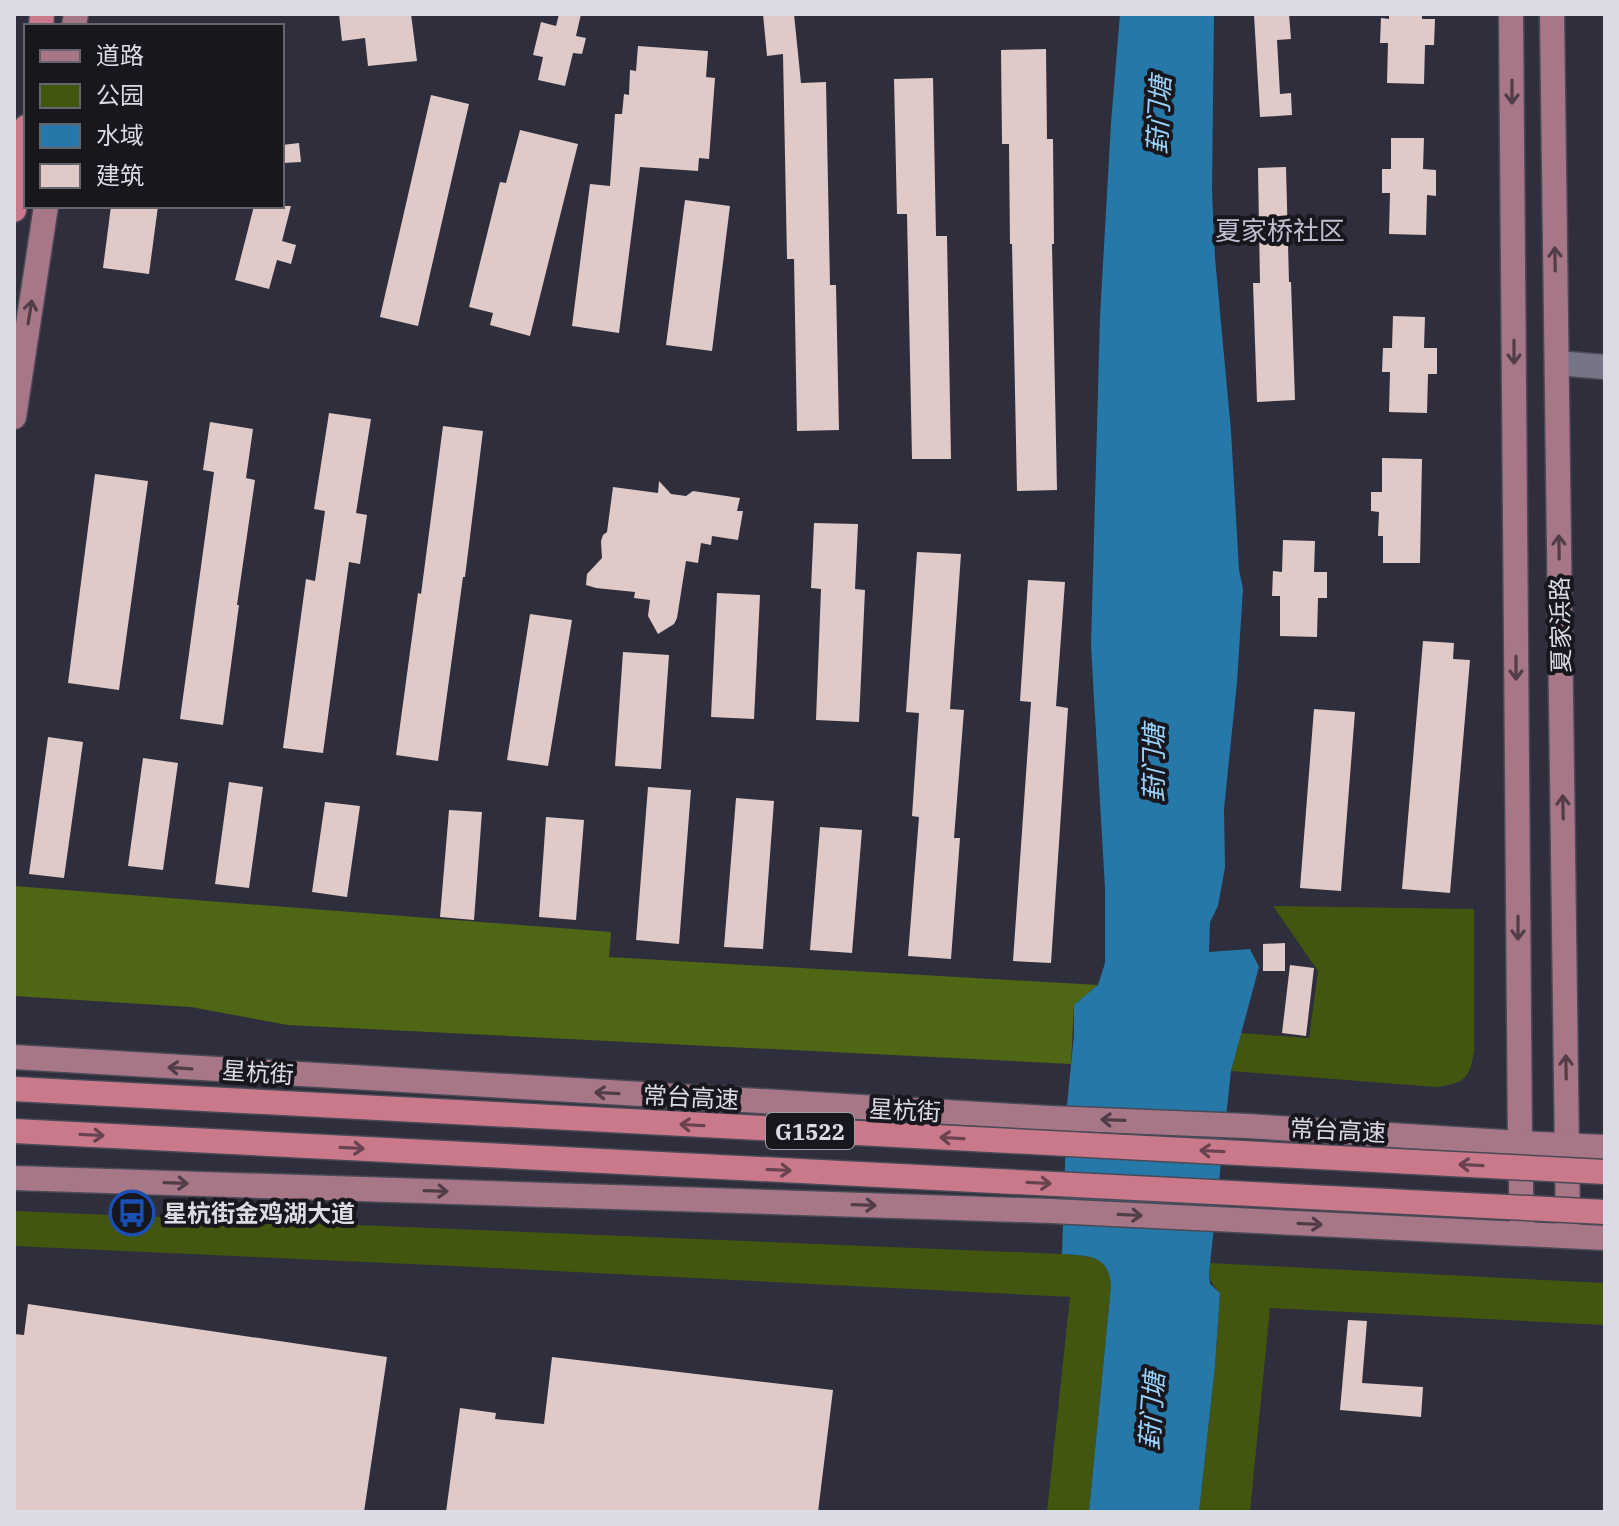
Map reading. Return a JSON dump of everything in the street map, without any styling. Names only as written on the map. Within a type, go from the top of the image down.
[{"type":"highway","points":[[14,210],[24,141]]},
{"type":"highway","name":"常台高速","points":[[14,1089],[1605,1172]]},
{"type":"highway","name":"G1522","points":[[14,1131],[1605,1212]]},
{"type":"main road","name":"夏家浜路","points":[[1511,14],[1522,1234]]},
{"type":"main road","name":"夏家浜路","points":[[1552,14],[1568,1237]]},
{"type":"main road","points":[[14,417],[46,208]]},
{"type":"main road","points":[[1516,618],[1560,616]]},
{"type":"main road","name":"星杭街","points":[[14,1057],[1048,1118],[1605,1147]]},
{"type":"main road","points":[[14,1178],[1052,1211],[1605,1238]]},
{"type":"street","points":[[1557,363],[1605,367]]},
{"type":"green space","points":[[14,886],[611,932],[609,957],[1098,985],[1074,1005],[1071,1064],[288,1025],[191,1007],[14,996]]},
{"type":"green space","points":[[1273,906],[1474,909],[1474,1051],[1464,1078],[1436,1087],[1231,1071],[1241,1033],[1309,1038],[1318,971]]},
{"type":"green space","points":[[14,1211],[1062,1254],[1096,1259],[1106,1268],[1111,1286],[1089,1512],[1047,1512],[1070,1297],[14,1246]]},
{"type":"green space","points":[[1210,1263],[1605,1283],[1605,1325],[1270,1308],[1250,1512],[1199,1512],[1220,1293],[1210,1280]]},
{"type":"water","name":"葑门塘","points":[[1120,14],[1214,14],[1212,190],[1215,258],[1243,589],[1224,809],[1225,867],[1218,906],[1210,922],[1209,952],[1250,949],[1259,967],[1231,1071],[1209,1273],[1210,1284],[1220,1293],[1199,1512],[1089,1512],[1111,1286],[1101,1262],[1062,1254],[1074,1005],[1098,985],[1105,963],[1105,888],[1091,646],[1100,317]]},
{"type":"building","points":[[339,14],[411,14],[417,61],[368,66],[365,38],[342,41]]},
{"type":"building","points":[[559,14],[581,14],[576,36],[586,38],[582,54],[573,53],[565,86],[538,80],[543,57],[533,55],[541,22],[556,26]]},
{"type":"building","points":[[763,14],[794,14],[801,83],[826,82],[830,285],[836,285],[839,430],[797,431],[794,259],[787,259],[783,54],[767,56]]},
{"type":"building","points":[[1289,14],[1291,39],[1277,40],[1280,94],[1291,93],[1292,115],[1260,117],[1254,15]]},
{"type":"building","points":[[1389,14],[1422,14],[1422,19],[1435,19],[1434,45],[1425,45],[1424,84],[1387,83],[1388,43],[1380,43],[1381,18],[1389,19]]},
{"type":"building","points":[[638,46],[708,51],[706,77],[715,78],[709,159],[699,158],[698,171],[640,167],[619,333],[572,326],[590,184],[610,186],[615,114],[622,114],[624,94],[629,95],[630,70],[636,71]]},
{"type":"building","points":[[1046,49],[1047,139],[1053,139],[1057,490],[1017,491],[1009,144],[1002,144],[1001,50]]},
{"type":"building","points":[[933,78],[936,236],[947,236],[951,459],[912,459],[907,214],[897,214],[894,79]]},
{"type":"building","points":[[431,95],[469,104],[418,326],[380,317]]},
{"type":"building","points":[[520,130],[578,144],[530,336],[490,325],[493,313],[469,307],[500,182],[506,183]]},
{"type":"building","points":[[1391,138],[1424,138],[1423,169],[1436,170],[1436,196],[1427,195],[1426,235],[1389,234],[1390,193],[1382,193],[1382,169],[1391,169]]},
{"type":"building","points":[[299,143],[301,162],[284,163],[284,145]]},
{"type":"building","points":[[1286,167],[1295,400],[1257,402],[1253,283],[1260,283],[1258,168]]},
{"type":"building","points":[[685,200],[730,206],[712,351],[666,345]]},
{"type":"building","points":[[291,206],[282,241],[296,245],[291,264],[277,260],[269,289],[235,280],[253,208]]},
{"type":"building","points":[[111,208],[158,208],[149,274],[103,268]]},
{"type":"building","points":[[1393,316],[1425,317],[1424,348],[1437,348],[1437,374],[1428,374],[1427,413],[1389,412],[1390,372],[1382,372],[1383,348],[1392,348]]},
{"type":"building","points":[[329,413],[371,419],[356,513],[367,515],[360,564],[349,562],[323,753],[283,748],[306,579],[315,581],[325,511],[314,509]]},
{"type":"building","points":[[210,422],[253,429],[246,478],[255,480],[223,725],[180,719],[214,472],[203,470]]},
{"type":"building","points":[[443,426],[483,431],[438,761],[396,755]]},
{"type":"building","points":[[1382,458],[1422,459],[1420,563],[1383,563],[1383,536],[1378,536],[1379,512],[1371,511],[1371,492],[1382,492]]},
{"type":"building","points":[[95,474],[148,481],[119,690],[68,683]]},
{"type":"building","points":[[659,481],[671,494],[686,496],[693,491],[740,498],[737,511],[743,511],[738,540],[712,536],[711,545],[701,543],[698,563],[686,561],[677,618],[674,624],[658,634],[648,616],[650,600],[634,598],[635,592],[586,585],[587,574],[602,558],[601,541],[607,532],[613,487],[658,493]]},
{"type":"building","points":[[814,523],[858,524],[855,589],[865,590],[859,722],[816,720],[821,589],[811,588]]},
{"type":"building","points":[[1283,540],[1315,541],[1314,572],[1327,572],[1327,598],[1318,598],[1317,637],[1280,636],[1280,596],[1272,596],[1273,571],[1282,572]]},
{"type":"building","points":[[917,552],[961,554],[950,709],[964,710],[954,838],[960,838],[951,959],[908,956],[919,817],[912,816],[919,713],[906,712]]},
{"type":"building","points":[[1028,580],[1065,582],[1056,706],[1068,708],[1051,963],[1013,961],[1031,702],[1020,701]]},
{"type":"building","points":[[717,593],[760,595],[754,719],[711,717]]},
{"type":"building","points":[[530,614],[572,620],[548,766],[507,760]]},
{"type":"building","points":[[1423,641],[1454,643],[1453,659],[1470,660],[1450,893],[1402,889]]},
{"type":"building","points":[[623,652],[669,655],[661,769],[615,766]]},
{"type":"building","points":[[1314,709],[1355,712],[1341,891],[1300,888]]},
{"type":"building","points":[[48,737],[83,742],[64,878],[29,874]]},
{"type":"building","points":[[143,758],[178,763],[163,870],[128,866]]},
{"type":"building","points":[[229,782],[263,787],[249,888],[215,884]]},
{"type":"building","points":[[648,787],[691,790],[679,944],[636,940]]},
{"type":"building","points":[[736,798],[774,801],[763,949],[724,947]]},
{"type":"building","points":[[325,802],[360,806],[347,897],[312,892]]},
{"type":"building","points":[[449,810],[482,812],[474,920],[440,917]]},
{"type":"building","points":[[546,817],[584,820],[576,920],[539,917]]},
{"type":"building","points":[[820,827],[862,830],[852,953],[810,950]]},
{"type":"building","points":[[1285,943],[1285,971],[1263,971],[1263,944]]},
{"type":"building","points":[[1290,965],[1314,968],[1306,1036],[1282,1033]]},
{"type":"building","points":[[28,1304],[387,1357],[364,1512],[14,1512],[14,1334],[24,1335]]},
{"type":"building","points":[[1348,1320],[1367,1321],[1362,1383],[1423,1387],[1421,1417],[1340,1410]]},
{"type":"building","points":[[552,1357],[833,1390],[818,1512],[446,1512],[460,1408],[496,1413],[495,1419],[544,1424]]},
{"type":"place","name":"星杭街金鸡湖大道","points":[[132,1213]]},
{"type":"district","name":"夏家桥社区","points":[[1280,230]]}]
